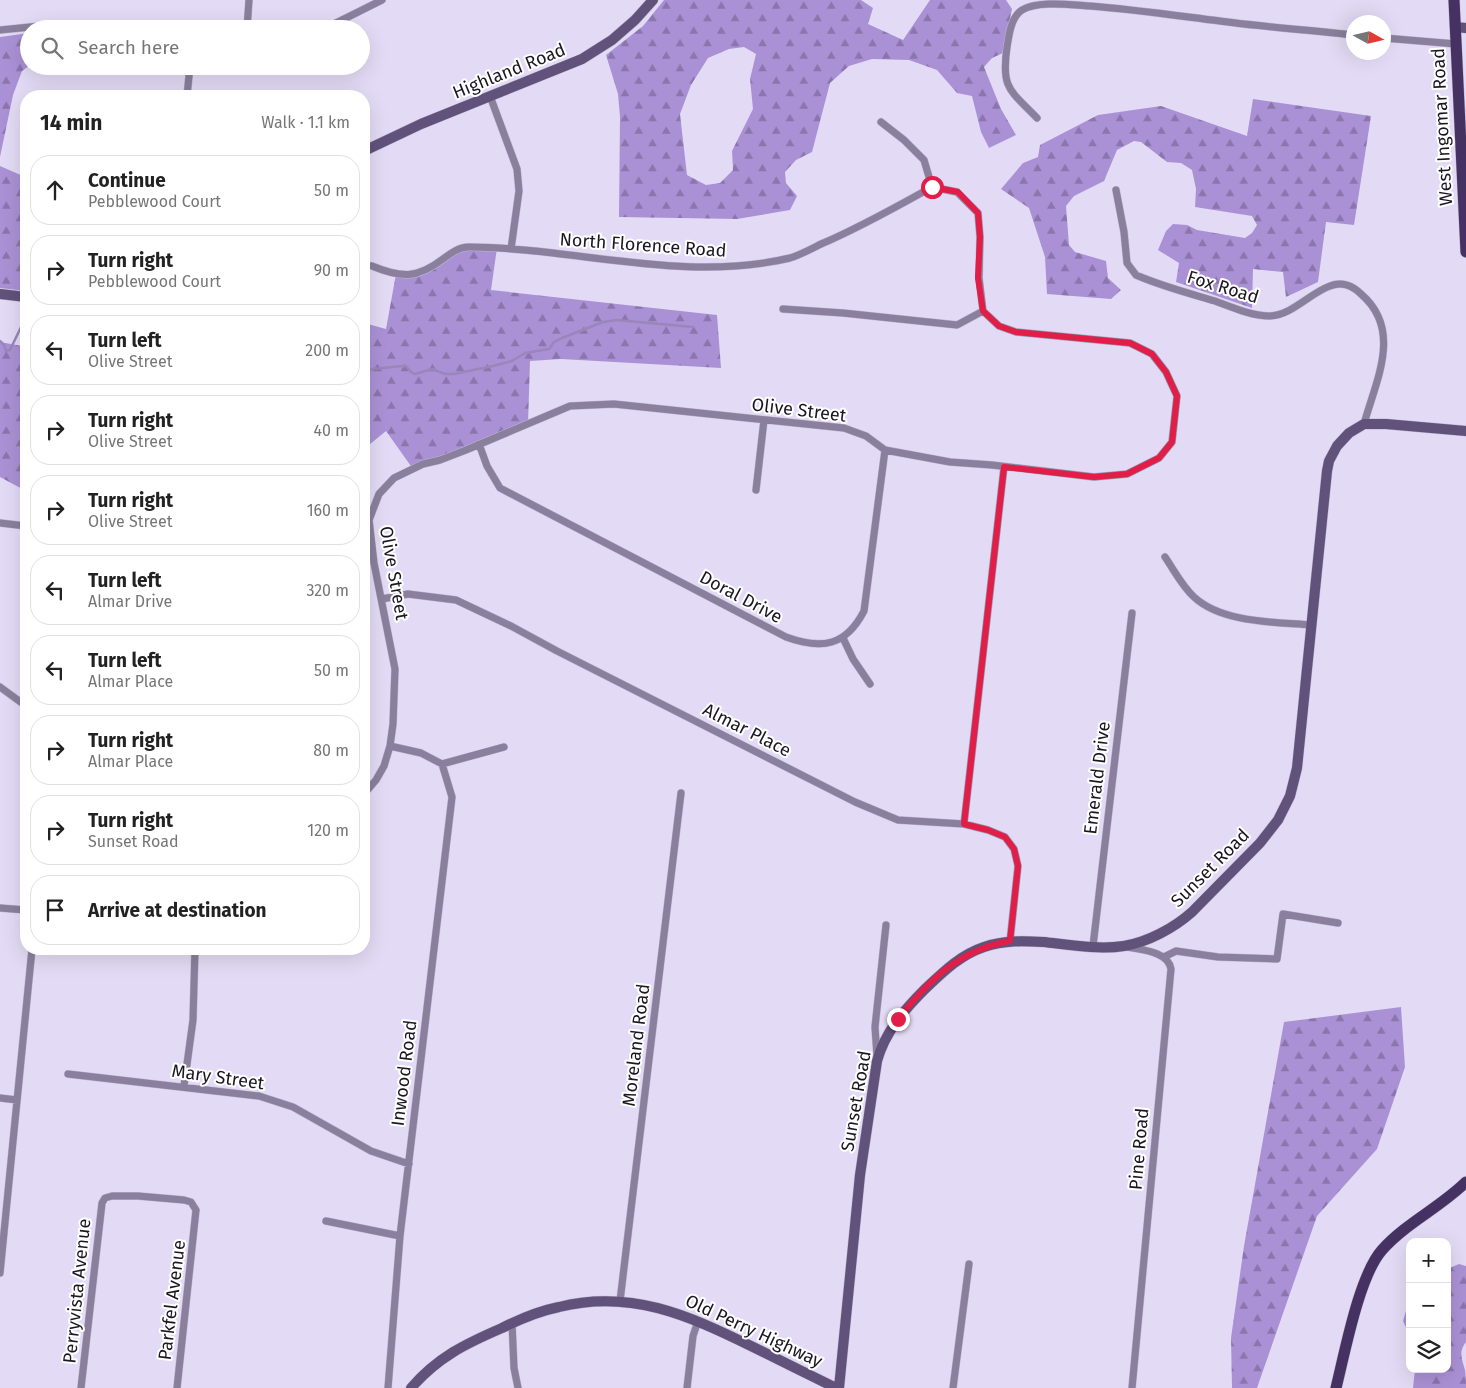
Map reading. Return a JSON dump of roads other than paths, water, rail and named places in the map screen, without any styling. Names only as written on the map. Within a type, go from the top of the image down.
[{"type":"main road","name":"West Ingomar Road","points":[[1454,0],[1460,27],[1456,44],[1466,252]]},
{"type":"main road","points":[[1336,1388],[1362,1291],[1376,1258],[1406,1227],[1431,1211],[1466,1182]]},
{"type":"street","points":[[248,20],[249,0]]},
{"type":"street","points":[[342,20],[382,0]]},
{"type":"street","name":"Highland Road","points":[[370,148],[421,124],[582,59],[603,47],[635,20],[653,0]]},
{"type":"street","points":[[1037,118],[1010,90],[1004,76],[1012,25],[1017,15],[1030,6],[1062,4],[1136,9],[1243,24],[1346,34]]},
{"type":"street","points":[[0,30],[20,28]]},
{"type":"street","points":[[1391,39],[1456,44]]},
{"type":"street","points":[[188,90],[189,75]]},
{"type":"street","points":[[490,96],[517,169],[519,191],[511,249]]},
{"type":"street","points":[[783,309],[843,313],[957,326],[983,311],[978,278],[980,237],[978,213],[958,192],[932,187],[924,160],[904,140],[881,122]]},
{"type":"street","name":"North Florence Road","points":[[372,266],[396,274],[412,275],[433,266],[458,249],[467,247],[511,249],[650,264],[730,268],[791,258],[850,232],[932,187]]},
{"type":"street","name":"Fox Road","points":[[1116,190],[1124,232],[1127,264],[1136,275],[1231,307],[1270,316],[1290,309],[1331,285],[1347,285],[1355,288],[1362,294],[1378,315],[1383,330],[1384,351],[1364,424]]},
{"type":"street","points":[[0,294],[20,296]]},
{"type":"street","name":"Olive Street","points":[[370,517],[379,494],[394,478],[423,464],[440,460],[570,406],[614,404],[844,428],[866,436],[885,450],[950,462],[1094,477],[1127,474],[1159,458],[1172,442],[1177,396],[1166,372],[1152,354],[1130,343],[1016,332],[999,326],[983,311]]},
{"type":"street","points":[[756,490],[764,420]]},
{"type":"street","points":[[1364,424],[1386,424],[1466,431]]},
{"type":"street","name":"Sunset Road","points":[[838,1388],[860,1175],[877,1061],[884,1041],[908,1007],[944,972],[961,958],[972,952],[983,947],[1010,941],[1124,946],[1151,937],[1184,918],[1260,843],[1283,811],[1293,788],[1297,768],[1329,461],[1337,446],[1348,433],[1364,424]]},
{"type":"street","name":"Doral Drive","points":[[479,444],[487,466],[500,488],[786,638],[816,645],[842,638]]},
{"type":"street","points":[[870,684],[858,668],[842,638],[856,626],[864,610],[885,450]]},
{"type":"street","points":[[964,824],[1004,467]]},
{"type":"street","points":[[0,523],[20,525]]},
{"type":"street","name":"Olive Street","points":[[370,529],[374,563],[395,669],[393,724],[390,746],[384,766],[370,787]]},
{"type":"street","points":[[1165,557],[1188,591],[1209,608],[1239,618],[1312,625]]},
{"type":"street","name":"Almar Place","points":[[382,599],[408,594],[456,600],[511,626],[855,802],[898,820],[964,824],[988,830],[1005,837],[1014,849],[1018,866],[1010,941]]},
{"type":"street","name":"Emerald Drive","points":[[1093,946],[1132,613]]},
{"type":"street","points":[[0,687],[20,702]]},
{"type":"street","points":[[390,746],[421,753],[442,764],[504,747]]},
{"type":"street","name":"Inwood Road","points":[[388,1388],[400,1236],[452,797],[442,764]]},
{"type":"street","name":"Moreland Road","points":[[620,1301],[681,792]]},
{"type":"street","points":[[0,908],[20,910]]},
{"type":"street","points":[[1124,946],[1164,958],[1176,952],[1218,957],[1277,959],[1283,914],[1338,923]]},
{"type":"street","points":[[877,1061],[875,1027],[886,925]]},
{"type":"street","points":[[0,1274],[31,955]]},
{"type":"street","points":[[184,1086],[193,1020],[195,955]]},
{"type":"street","name":"Pine Road","points":[[1132,1388],[1171,974],[1170,965],[1164,958]]},
{"type":"street","name":"Mary Street","points":[[68,1074],[259,1096],[293,1107],[371,1151],[409,1164]]},
{"type":"street","points":[[0,1098],[17,1100]]},
{"type":"street","name":"Parkfel Avenue","points":[[105,1198],[112,1196],[138,1196],[184,1200],[191,1202],[196,1210],[197,1216],[177,1388]]},
{"type":"street","name":"Perryvista Avenue","points":[[81,1388],[97,1238],[102,1203],[105,1198]]},
{"type":"street","points":[[326,1222],[400,1236]]},
{"type":"street","points":[[953,1388],[969,1264]]},
{"type":"street","name":"Old Perry Highway","points":[[412,1388],[433,1365],[450,1353],[512,1323],[564,1305],[620,1301],[654,1306],[698,1321],[838,1388]]},
{"type":"street","points":[[687,1388],[693,1336],[698,1321]]},
{"type":"street","points":[[512,1323],[514,1368],[518,1388]]},
{"type":"waterway","points":[[370,370],[406,366],[415,374],[432,369],[445,374],[454,374],[512,361],[525,353],[549,349],[554,342],[562,338],[603,322],[617,320],[693,327]]},
{"type":"waterway","points":[[0,341],[6,351],[10,350],[20,329]]}]
